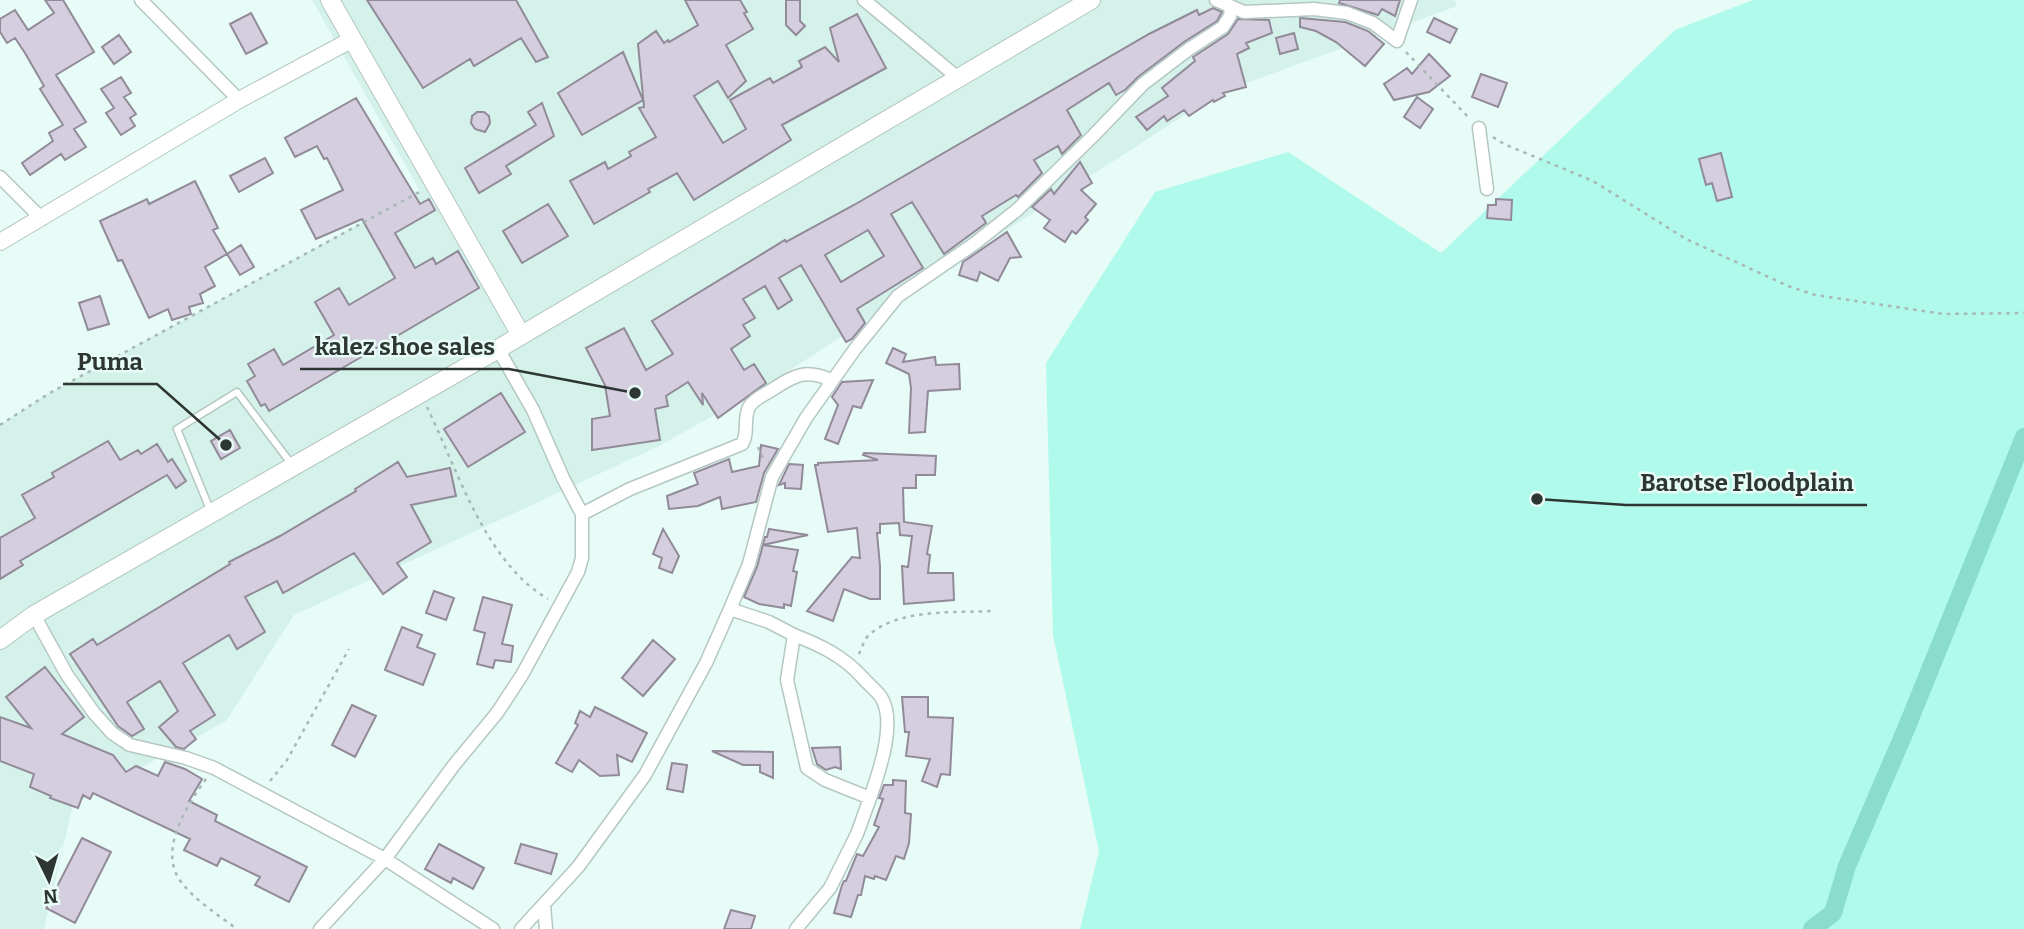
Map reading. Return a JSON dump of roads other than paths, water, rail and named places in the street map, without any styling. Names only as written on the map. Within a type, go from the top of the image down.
[{"type":"main road","points":[[330,0],[521,335]]},
{"type":"main road","points":[[0,640],[34,615],[498,349],[1091,0]]},
{"type":"street","points":[[141,0],[239,100]]},
{"type":"street","points":[[864,0],[957,77]]},
{"type":"street","points":[[1216,0],[1244,12],[1314,9],[1347,13],[1373,23],[1397,41],[1411,0]]},
{"type":"street","points":[[521,929],[578,867],[645,775],[706,663],[730,609],[749,564],[772,477],[831,380],[898,296],[974,244],[1017,210],[1143,84],[1223,27],[1230,16],[1231,8]]},
{"type":"street","points":[[0,242],[239,100],[351,40]]},
{"type":"street","points":[[1479,128],[1487,189]]},
{"type":"street","points":[[0,177],[42,219]]},
{"type":"street","points":[[320,929],[385,859],[454,765],[497,713],[522,675],[570,590],[582,558],[582,514],[533,410],[498,349]]},
{"type":"street","points":[[582,514],[630,489],[742,444],[751,404],[787,380],[807,373],[831,380]]},
{"type":"street","points":[[730,609],[769,622],[827,648],[853,667],[883,699],[887,736],[881,764],[858,834],[830,888],[796,929]]},
{"type":"street","points":[[34,615],[67,675],[112,733],[130,745],[176,755],[214,768],[261,792],[385,859],[493,929]]},
{"type":"street","points":[[794,635],[787,680],[807,768],[825,780],[870,797]]},
{"type":"street","points":[[544,905],[546,929]]},
{"type":"lane","points":[[212,513],[177,429],[237,392],[293,467]]},
{"type":"waterway","points":[[1812,929],[1833,913],[1847,866],[1906,729],[2024,437]]},
{"type":"place","name":"kalez shoe sales","points":[[635,393]]},
{"type":"place","name":"Puma","points":[[226,445]]},
{"type":"place","name":"Barotse Floodplain","points":[[1537,499]]}]
